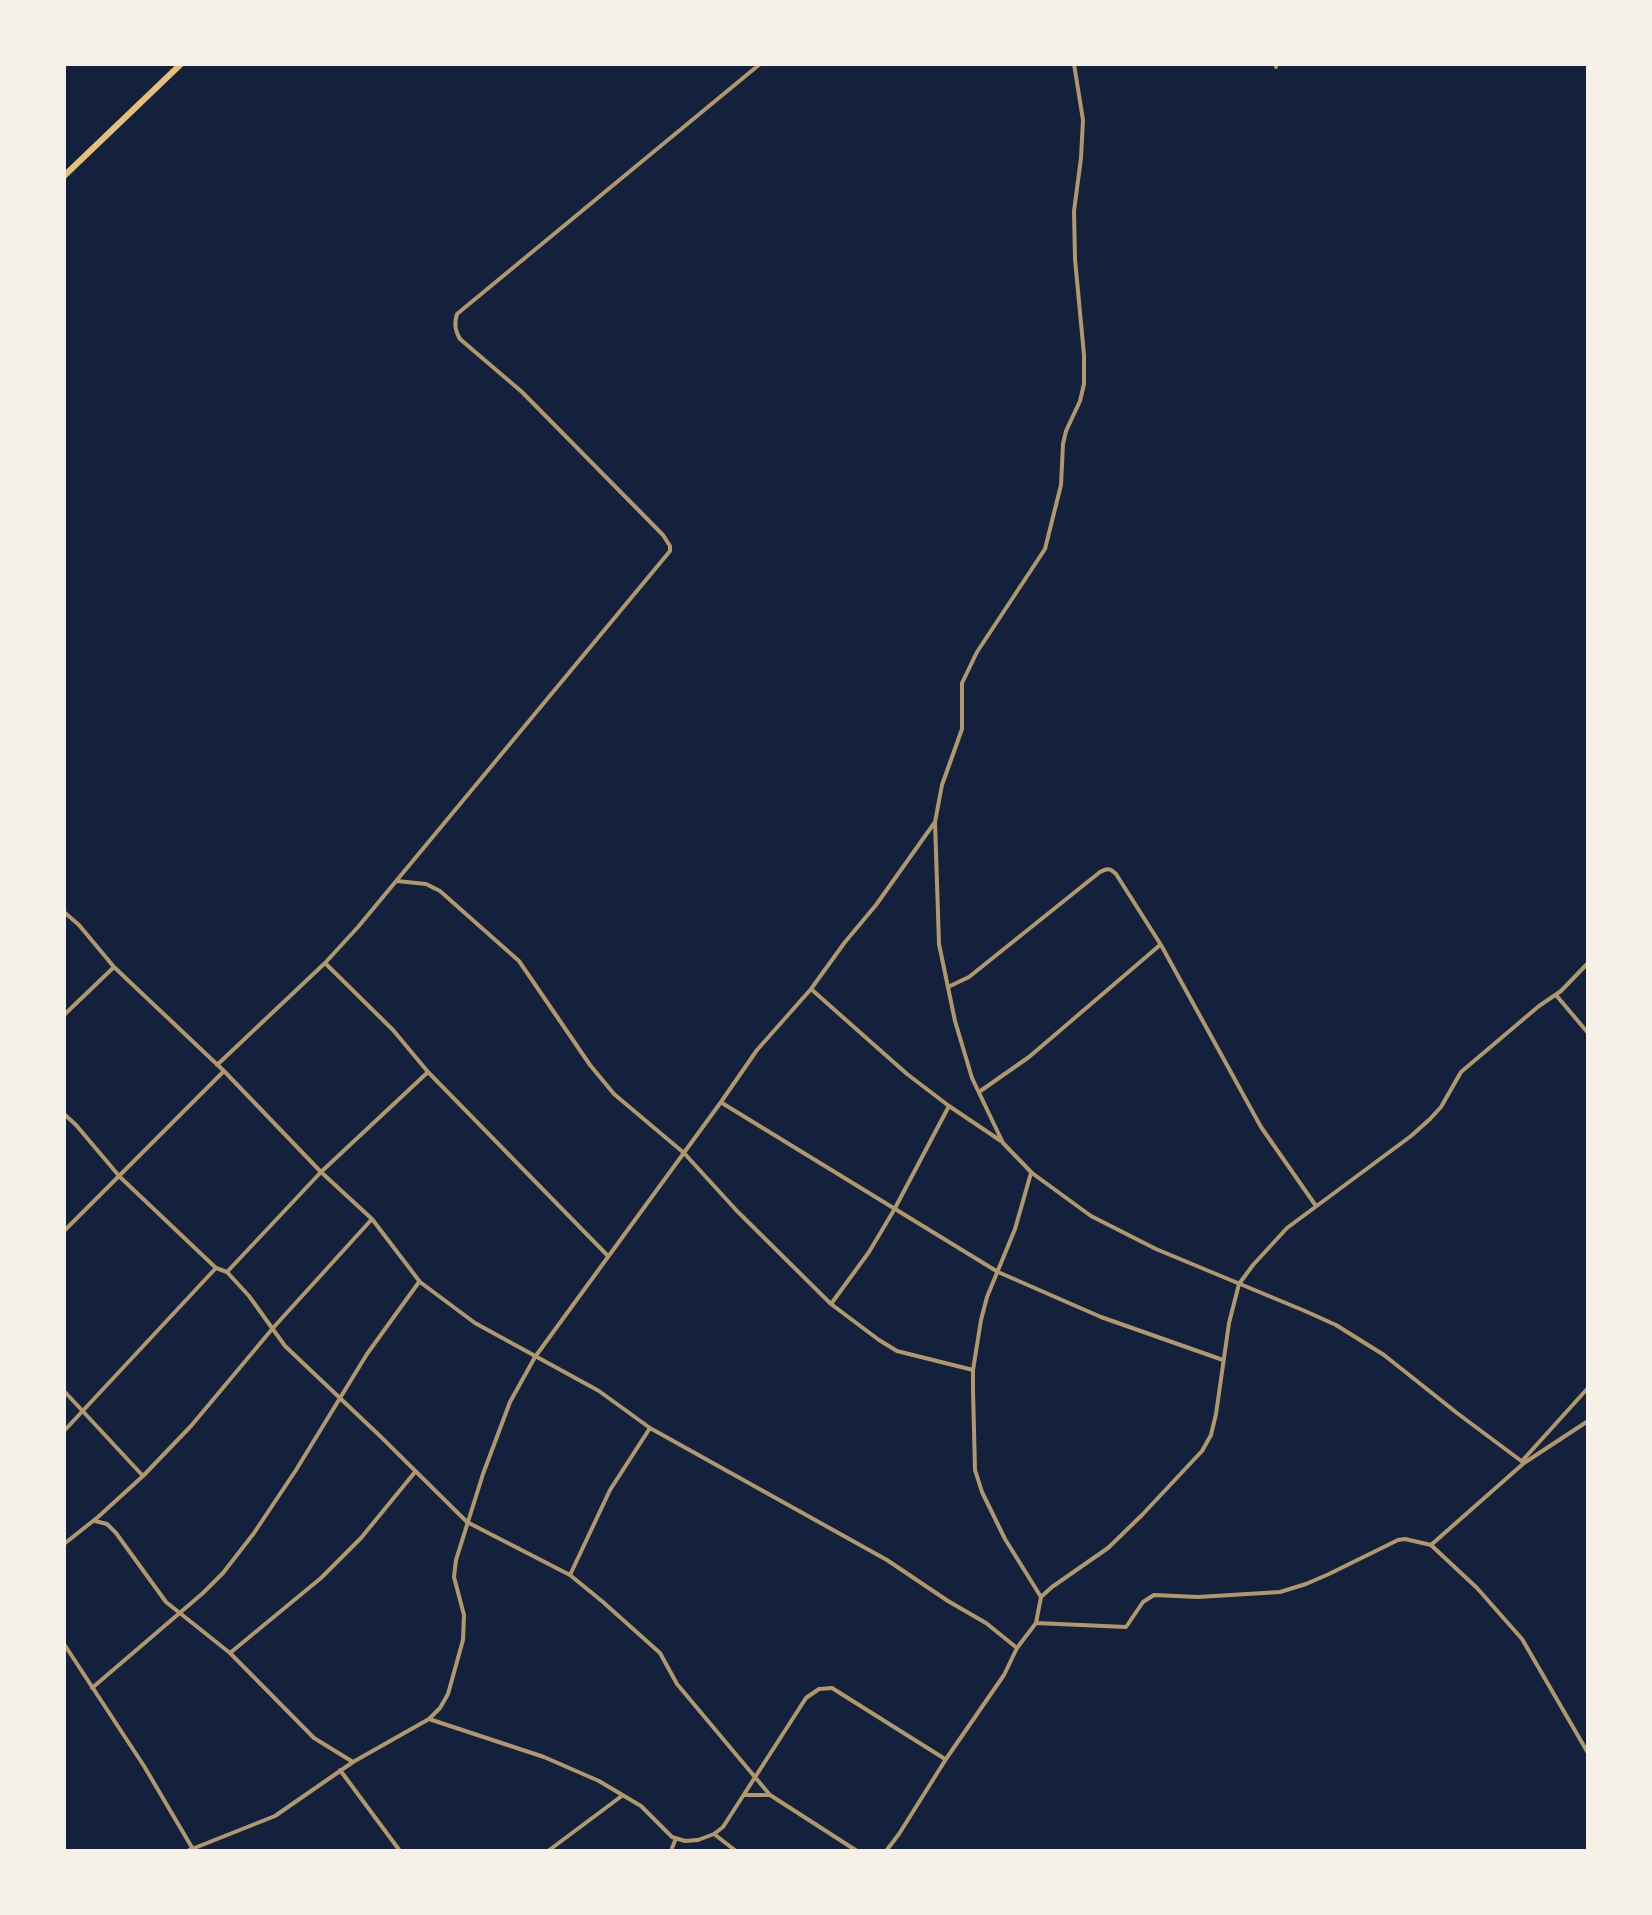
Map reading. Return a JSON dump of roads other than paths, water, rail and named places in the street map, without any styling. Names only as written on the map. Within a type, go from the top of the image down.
[{"type":"main road","points":[[64,176],[181,64]]},
{"type":"street","points":[[217,1065],[325,963],[397,881],[670,551],[663,535],[522,392],[460,339],[455,322],[457,314],[760,64]]},
{"type":"street","points":[[1003,1143],[972,1078],[955,1021],[939,944],[935,822],[942,785],[962,729],[962,683],[977,652],[1045,549],[1061,485],[1066,431],[1084,384],[1074,211],[1083,120],[1074,64]]},
{"type":"street","points":[[64,1644],[144,1766],[191,1850],[275,1816],[340,1770],[429,1719],[448,1694],[463,1640],[464,1615],[454,1577],[467,1522],[510,1402],[535,1357],[764,1041],[811,989],[935,822]]},
{"type":"street","points":[[948,987],[969,977],[1107,869],[1112,870],[1161,945],[1261,1127],[1316,1206]]},
{"type":"street","points":[[397,881],[426,884],[440,891],[519,961],[590,1065],[614,1094],[684,1153],[737,1211],[831,1304],[897,1351],[973,1370]]},
{"type":"street","points":[[64,912],[114,967],[224,1071],[321,1172],[372,1219],[420,1282],[475,1323],[599,1391],[650,1428],[887,1560],[986,1623],[1017,1648]]},
{"type":"street","points":[[979,1092],[1029,1057],[1161,945]]},
{"type":"street","points":[[325,963],[608,1256]]},
{"type":"street","points":[[886,1851],[1036,1623],[1041,1597],[1108,1548],[1202,1451],[1211,1435],[1216,1414],[1229,1323],[1239,1284],[1287,1228],[1411,1136],[1441,1107],[1461,1072],[1556,995],[1588,963]]},
{"type":"street","points":[[64,1015],[114,967]]},
{"type":"street","points":[[811,989],[907,1074],[1003,1143],[1032,1173],[1091,1216],[1156,1249],[1336,1325],[1384,1355],[1523,1462]]},
{"type":"street","points":[[1556,995],[1588,1033]]},
{"type":"street","points":[[64,1231],[224,1071]]},
{"type":"street","points":[[227,1272],[321,1172],[428,1072]]},
{"type":"street","points":[[721,1102],[998,1272],[1101,1317],[1223,1360]]},
{"type":"street","points":[[831,1304],[869,1252],[949,1106]]},
{"type":"street","points":[[64,1114],[120,1177],[216,1268],[227,1272],[249,1296],[285,1346],[467,1522],[570,1575],[660,1653],[677,1684],[770,1795],[857,1851]]},
{"type":"street","points":[[1032,1173],[981,1320],[973,1370],[975,1470],[1005,1539],[1041,1597]]},
{"type":"street","points":[[64,1544],[143,1476],[191,1426],[273,1328],[372,1219]]},
{"type":"street","points":[[64,1431],[216,1268]]},
{"type":"street","points":[[92,1688],[223,1573],[296,1470],[367,1354],[420,1282]]},
{"type":"street","points":[[1431,1545],[1523,1462],[1588,1388]]},
{"type":"street","points":[[64,1391],[143,1476]]},
{"type":"street","points":[[1523,1462],[1588,1421]]},
{"type":"street","points":[[570,1575],[610,1490],[650,1428]]},
{"type":"street","points":[[230,1653],[321,1578],[361,1538],[415,1472]]},
{"type":"street","points":[[94,1521],[107,1524],[116,1533],[166,1602],[230,1653],[314,1738],[353,1762]]},
{"type":"street","points":[[1036,1623],[1126,1627],[1143,1602],[1154,1595],[1198,1597],[1280,1592],[1329,1574],[1398,1540],[1415,1540],[1431,1545],[1477,1588],[1522,1639],[1588,1753]]},
{"type":"street","points":[[429,1719],[544,1757],[599,1781],[641,1806],[672,1837],[685,1841],[698,1840],[723,1827],[812,1692],[828,1687],[946,1759]]},
{"type":"street","points":[[340,1770],[400,1851]]},
{"type":"street","points":[[548,1851],[624,1795]]},
{"type":"street","points":[[743,1795],[770,1795]]},
{"type":"street","points":[[714,1834],[736,1851]]},
{"type":"street","points":[[671,1851],[676,1838]]}]
